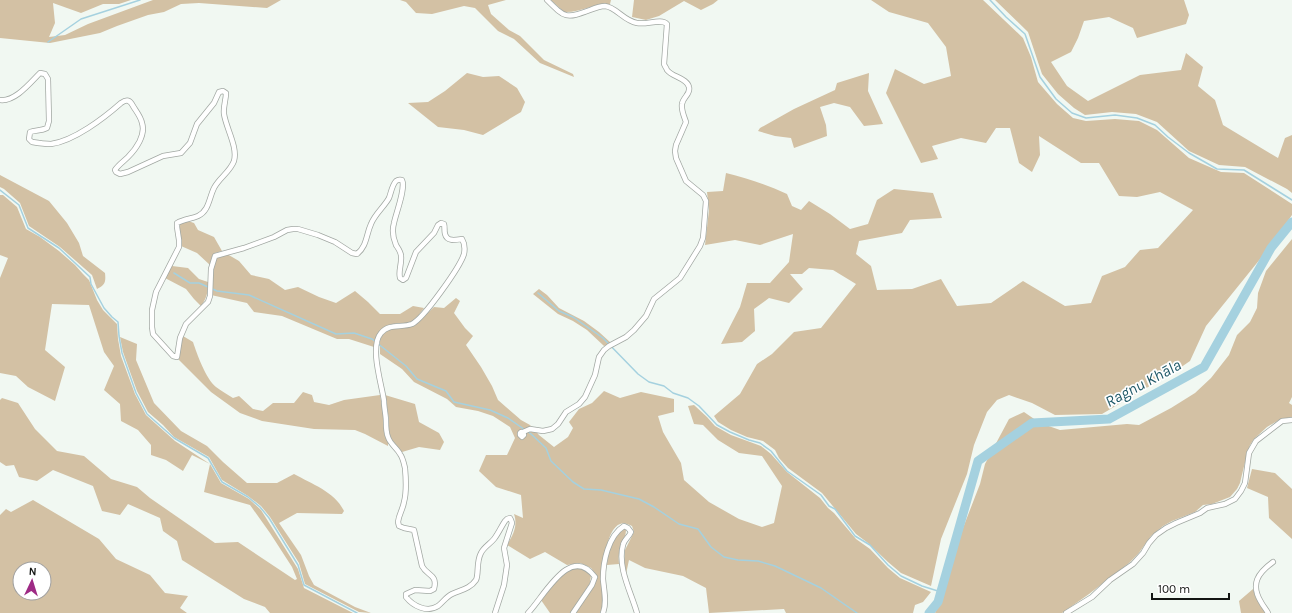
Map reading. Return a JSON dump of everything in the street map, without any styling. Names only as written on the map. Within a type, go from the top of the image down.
[{"type":"street","points":[[523,432],[530,429],[543,431],[552,429],[558,424],[566,412],[579,404],[585,397],[595,374],[599,357],[604,350],[626,337],[646,316],[654,299],[680,278],[685,272],[703,238],[706,201],[703,194],[686,181],[676,158],[676,145],[686,122],[681,105],[683,100],[688,95],[689,87],[687,83],[667,70],[664,64],[667,24],[660,21],[638,24],[629,20],[611,7],[604,6],[570,16],[564,16],[547,0]]},
{"type":"street","points":[[0,100],[6,101],[12,99],[40,73],[44,74],[48,79],[49,121],[47,128],[41,131],[30,132],[29,139],[32,142],[51,144],[62,141],[88,128],[125,100],[128,100],[132,103],[141,118],[143,129],[140,140],[134,150],[115,170],[120,174],[128,172],[163,156],[181,153],[190,143],[197,124],[214,103],[219,92],[223,91],[226,93],[224,115],[234,149],[234,160],[230,168],[214,187],[209,204],[204,211],[198,216],[181,220],[177,223],[179,247],[161,282],[154,301],[152,327],[153,334],[173,356],[177,357],[180,338],[186,324],[208,302],[210,296],[211,269],[215,256],[244,248],[274,237],[287,230],[293,229],[318,235],[335,242],[352,253],[357,254],[363,250],[372,222],[384,206],[393,186],[399,180],[402,180],[404,183],[396,211],[393,231],[395,243],[401,254],[400,278],[403,280],[406,278],[416,252],[434,233],[441,223],[445,226],[445,234],[447,238],[452,240],[462,240],[464,242],[465,247],[462,259],[450,279],[429,307],[413,324],[389,327],[380,333],[377,342],[378,378],[383,399],[388,439],[401,455],[405,470],[406,494],[398,522],[399,526],[414,530],[422,566],[424,570],[435,580],[434,588],[430,591],[416,590],[406,594],[406,597],[413,605],[422,609],[436,608],[450,595],[472,585],[476,579],[477,563],[481,552],[493,540],[505,521],[510,518],[512,522],[504,548],[507,565],[506,576],[495,613]]},
{"type":"street","points":[[1066,613],[1092,597],[1110,580],[1133,564],[1144,553],[1149,543],[1156,535],[1166,528],[1200,513],[1207,508],[1225,504],[1234,498],[1241,491],[1245,483],[1249,453],[1256,441],[1282,421],[1292,420]]},
{"type":"street","points":[[602,613],[605,606],[603,579],[606,556],[618,529],[624,526],[631,532],[621,551],[621,563],[637,613]]},
{"type":"street","points":[[1268,613],[1260,601],[1256,584],[1263,569],[1273,562]]},
{"type":"street","points":[[528,613],[555,580],[567,568],[574,565],[581,565],[595,577],[592,585],[573,613]]},
{"type":"shaded area","points":[[0,0],[131,0],[119,4],[103,4],[81,13],[53,3],[55,23],[49,37],[65,35],[88,24],[153,0],[281,0],[267,8],[199,3],[181,4],[164,12],[148,15],[100,33],[50,43],[0,38]]},
{"type":"shaded area","points":[[400,0],[506,0],[488,5],[491,14],[509,30],[520,36],[544,60],[573,74],[574,77],[540,63],[514,39],[498,31],[475,8],[464,6],[432,14],[416,13],[406,2]]},
{"type":"shaded area","points":[[551,0],[611,0],[610,4],[564,12]]},
{"type":"shaded area","points":[[634,0],[718,0],[701,10],[684,1],[659,16],[646,20],[632,17]]},
{"type":"shaded area","points":[[871,0],[983,0],[1023,38],[1031,57],[1038,82],[1057,104],[1073,118],[1086,121],[1115,119],[1139,121],[1157,130],[1189,158],[1221,172],[1244,173],[1292,204],[1292,215],[1269,248],[1206,326],[1190,361],[1174,372],[1102,414],[1055,415],[1032,403],[1009,395],[997,400],[987,412],[974,445],[967,474],[941,539],[931,586],[901,573],[888,562],[856,534],[822,493],[788,468],[779,458],[775,450],[763,441],[747,437],[731,430],[718,422],[714,416],[740,394],[757,364],[772,354],[794,332],[821,328],[856,284],[833,270],[809,268],[802,274],[790,274],[803,289],[789,303],[769,298],[754,309],[755,331],[742,342],[721,344],[740,307],[747,283],[770,283],[789,262],[793,234],[760,245],[735,240],[705,245],[709,210],[707,192],[723,191],[726,173],[734,175],[787,194],[792,206],[801,210],[809,201],[850,229],[868,224],[877,200],[894,189],[933,193],[942,218],[910,220],[902,233],[859,241],[856,254],[871,266],[877,290],[912,289],[941,279],[957,306],[991,303],[1023,281],[1065,306],[1091,303],[1102,276],[1125,267],[1140,250],[1158,248],[1193,210],[1160,192],[1137,197],[1119,196],[1099,163],[1081,163],[1039,136],[1040,155],[1032,172],[1019,163],[1010,128],[996,128],[986,143],[961,138],[932,146],[938,159],[921,163],[886,93],[895,69],[924,84],[951,76],[946,47],[928,23],[889,12]]},
{"type":"shaded area","points":[[995,0],[1184,0],[1189,15],[1186,24],[1137,38],[1133,28],[1109,17],[1084,21],[1071,52],[1051,62],[1067,86],[1088,101],[1140,75],[1181,70],[1186,53],[1203,67],[1198,86],[1215,100],[1223,125],[1278,158],[1285,138],[1292,135],[1292,193],[1245,167],[1219,165],[1189,151],[1157,122],[1136,114],[1112,112],[1085,115],[1074,108],[1058,94],[1042,74],[1028,32]]},
{"type":"shaded area","points":[[467,73],[483,77],[499,76],[517,88],[525,102],[521,112],[483,135],[464,130],[438,127],[408,103],[428,102],[445,91]]},
{"type":"shaded area","points":[[869,73],[868,91],[883,124],[864,126],[850,107],[834,103],[820,107],[826,125],[827,136],[794,148],[791,138],[775,136],[758,131],[760,128],[794,109],[835,90],[837,83]]},
{"type":"shaded area","points":[[0,175],[49,201],[67,223],[79,243],[83,256],[105,273],[105,281],[102,286],[97,289],[92,275],[60,247],[29,226],[20,203],[0,187]]},
{"type":"shaded area","points":[[0,195],[3,195],[17,207],[26,229],[59,251],[89,280],[97,300],[103,310],[117,324],[121,356],[135,394],[146,415],[175,441],[210,464],[192,455],[183,471],[166,460],[151,455],[151,445],[138,430],[121,421],[120,404],[104,390],[114,366],[104,352],[89,305],[52,304],[45,350],[65,367],[55,401],[28,387],[16,376],[0,373],[0,278],[8,258],[0,255]]},
{"type":"shaded area","points":[[188,221],[194,223],[198,230],[214,237],[222,251],[215,253],[212,257],[210,265],[197,253],[181,246],[178,226],[180,223]]},
{"type":"shaded area","points":[[1292,239],[1292,397],[1289,403],[1292,405],[1292,417],[1279,420],[1267,427],[1254,439],[1247,454],[1240,483],[1230,497],[1212,504],[1203,505],[1195,512],[1163,526],[1151,536],[1138,554],[1129,563],[1062,613],[935,613],[944,593],[963,528],[980,484],[985,464],[1009,419],[1024,412],[1040,423],[1060,430],[1127,424],[1139,425],[1195,393],[1211,378],[1229,355],[1237,335],[1250,322],[1257,308],[1258,293],[1266,271]]},
{"type":"shaded area","points":[[227,254],[239,261],[251,275],[269,279],[285,290],[298,287],[336,303],[355,291],[380,314],[400,314],[413,306],[424,308],[411,323],[398,323],[386,329],[377,339],[374,347],[349,339],[337,339],[282,316],[254,312],[247,303],[211,295],[213,269],[216,258]]},
{"type":"shaded area","points":[[172,266],[188,268],[199,279],[208,282],[207,295],[201,306],[186,289],[165,278]]},
{"type":"shaded area","points":[[539,289],[559,308],[584,321],[611,343],[604,346],[587,330],[558,314],[533,294]]},
{"type":"shaded area","points":[[456,298],[460,301],[454,313],[473,336],[466,345],[481,367],[498,400],[521,420],[530,425],[539,435],[554,447],[568,437],[573,428],[569,422],[579,409],[592,403],[604,391],[620,398],[641,392],[674,399],[674,412],[658,416],[663,432],[681,463],[684,480],[709,502],[739,519],[762,527],[774,523],[782,486],[762,456],[739,453],[718,440],[703,425],[694,424],[688,406],[694,405],[715,426],[731,435],[761,446],[771,454],[787,472],[820,498],[856,539],[870,549],[888,568],[900,578],[931,592],[923,602],[915,605],[913,613],[786,613],[784,609],[709,613],[706,588],[683,576],[645,568],[629,560],[626,574],[624,563],[625,550],[634,532],[632,526],[623,523],[615,527],[608,541],[602,576],[603,602],[600,613],[575,613],[594,584],[596,574],[591,568],[585,565],[580,563],[567,565],[545,552],[530,559],[507,545],[513,534],[515,526],[514,514],[523,518],[521,495],[496,487],[479,471],[486,455],[507,455],[515,438],[510,427],[493,416],[478,411],[456,407],[447,399],[414,382],[402,369],[380,354],[380,341],[382,335],[390,329],[414,326],[434,307],[444,308]]},
{"type":"shaded area","points":[[183,336],[193,342],[202,366],[212,383],[233,398],[239,396],[253,409],[263,411],[273,403],[294,403],[303,392],[312,395],[314,402],[329,405],[344,400],[380,395],[385,423],[384,433],[388,446],[355,430],[314,429],[262,421],[240,413],[211,392],[179,360]]},
{"type":"shaded area","points":[[120,337],[137,344],[136,360],[154,403],[181,431],[207,446],[247,483],[277,483],[294,474],[322,489],[340,504],[344,511],[342,514],[297,513],[279,523],[301,555],[314,585],[355,607],[371,613],[359,612],[305,584],[299,563],[270,517],[261,506],[222,480],[209,457],[174,437],[148,412],[137,391],[123,352]]},
{"type":"shaded area","points":[[385,395],[415,404],[419,422],[439,433],[444,442],[440,450],[419,447],[402,452],[389,436],[389,420]]},
{"type":"shaded area","points":[[2,398],[18,403],[35,429],[57,451],[84,456],[111,479],[137,487],[150,498],[215,543],[238,542],[295,580],[297,579],[292,567],[250,505],[204,492],[210,464],[221,483],[249,499],[261,510],[298,569],[304,588],[353,613],[270,613],[265,607],[244,599],[182,560],[177,541],[163,531],[160,518],[128,504],[120,515],[102,511],[93,486],[53,470],[37,481],[19,477],[14,465],[6,466],[0,462],[0,400]]},
{"type":"shaded area","points":[[1252,469],[1275,473],[1292,489],[1292,539],[1269,518],[1268,497],[1247,488]]},
{"type":"shaded area","points":[[33,500],[99,539],[116,559],[150,575],[165,593],[188,596],[180,608],[187,613],[0,613],[0,515],[6,509],[11,512]]},
{"type":"shaded area","points":[[624,529],[626,532],[619,550],[619,564],[607,565],[611,545]]},
{"type":"shaded area","points":[[578,567],[586,569],[591,575],[590,583],[571,613],[550,613],[541,600],[547,591],[567,570]]},
{"type":"shaded area","points":[[1253,589],[1256,598],[1265,613],[1241,613],[1239,601]]},
{"type":"waterway","points":[[48,42],[81,19],[140,0]]},
{"type":"waterway","points":[[990,0],[1025,34],[1040,77],[1056,99],[1072,113],[1086,118],[1115,115],[1137,118],[1155,125],[1189,153],[1217,169],[1244,170],[1292,200]]},
{"type":"waterway","points":[[0,190],[19,205],[28,228],[59,248],[90,277],[91,284],[104,308],[118,322],[122,353],[136,393],[147,414],[174,438],[208,458],[222,482],[248,497],[260,507],[269,518],[298,565],[304,585],[357,613]]},
{"type":"waterway","name":"Ragnu Khāla","points":[[929,613],[938,602],[978,461],[1032,423],[1109,419],[1204,367],[1271,248],[1292,222]]},
{"type":"waterway","points":[[174,273],[190,283],[199,283],[217,291],[249,295],[336,334],[354,333],[372,339],[406,366],[417,379],[446,391],[454,402],[490,410],[508,418],[531,434],[546,448],[551,461],[573,482],[584,489],[601,490],[639,499],[679,524],[698,529],[711,547],[724,557],[738,560],[758,561],[775,566],[821,588],[857,613]]},
{"type":"waterway","points":[[538,293],[559,311],[573,317],[603,338],[638,374],[649,382],[664,386],[673,393],[688,398],[699,406],[717,425],[749,440],[760,443],[771,451],[787,471],[821,495],[829,506],[835,509],[855,536],[870,545],[888,565],[901,576],[922,586],[941,592]]}]
